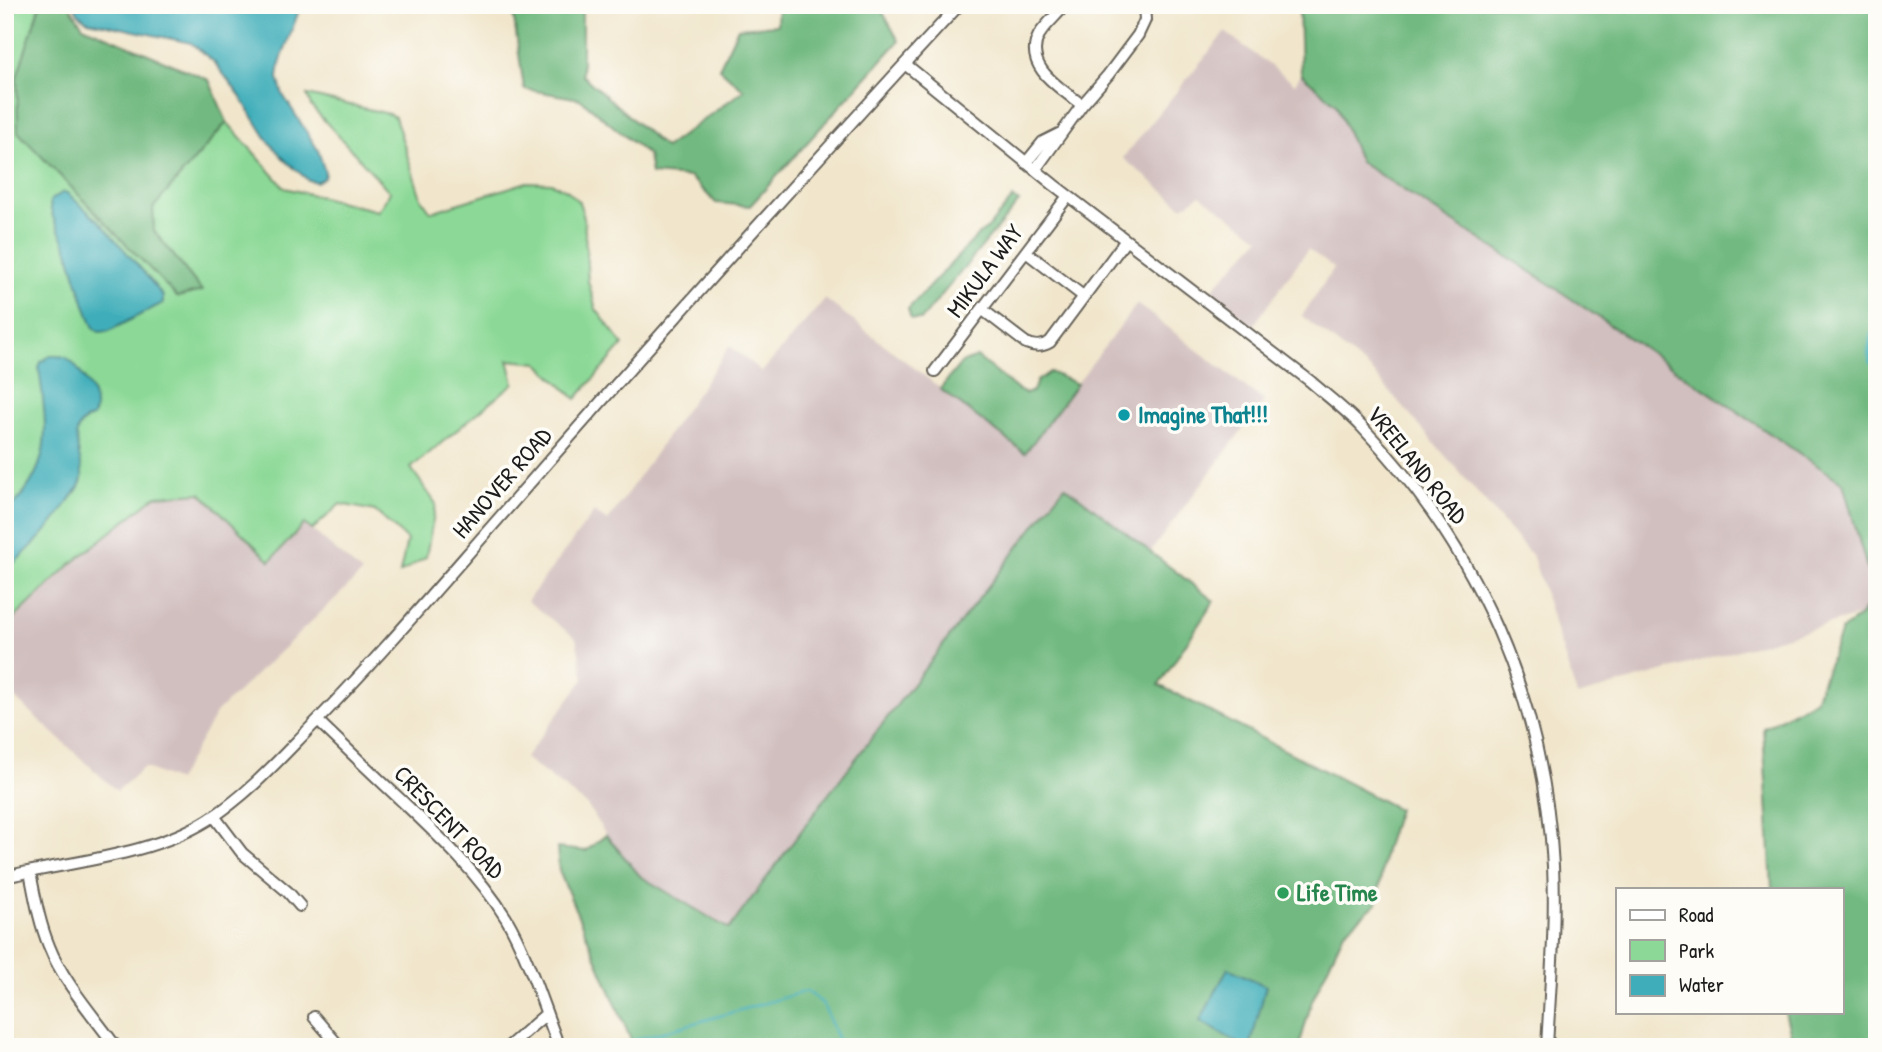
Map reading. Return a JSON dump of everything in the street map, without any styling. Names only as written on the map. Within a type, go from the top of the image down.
[{"type":"street","name":"HANOVER ROAD","points":[[5,877],[163,842],[214,816],[250,788],[382,653],[641,355],[959,5]]},
{"type":"street","points":[[1065,5],[1040,35],[1036,54],[1044,76],[1082,105]]},
{"type":"street","points":[[1030,166],[1061,133],[1138,35],[1145,20],[1144,5]]},
{"type":"street","name":"VREELAND ROAD","points":[[905,64],[1068,196],[1310,381],[1360,425],[1432,512],[1475,581],[1500,634],[1529,718],[1545,792],[1551,833],[1554,904],[1547,1047]]},
{"type":"street","name":"MIKULA WAY","points":[[935,371],[1068,196]]},
{"type":"street","points":[[983,310],[1026,343],[1038,346],[1050,342],[1126,240]]},
{"type":"street","points":[[1026,252],[1083,296]]},
{"type":"street","name":"CRESCENT ROAD","points":[[318,721],[442,839],[474,874],[507,920],[559,1047]]},
{"type":"street","points":[[214,816],[242,853],[288,892],[300,906]]},
{"type":"street","points":[[30,872],[42,929],[49,947],[116,1047]]},
{"type":"street","points":[[508,1047],[546,1014]]},
{"type":"street","points":[[314,1017],[340,1047]]},
{"type":"shaded area","points":[[1225,32],[1295,84],[1301,74],[1336,104],[1361,162],[1545,281],[1843,483],[1874,593],[1861,615],[1577,696],[1533,557],[1371,370],[1302,316],[1334,268],[1308,249],[1248,333],[1204,298],[1260,238],[1200,195],[1183,207],[1123,158]]},
{"type":"shaded area","points":[[825,299],[1024,453],[1137,304],[1264,401],[1151,551],[1065,486],[728,929],[640,876],[606,835],[587,805],[525,758],[584,679],[576,638],[527,601],[594,512],[608,521],[730,346],[762,372]]},
{"type":"shaded area","points":[[201,492],[270,561],[304,523],[362,573],[217,712],[177,781],[144,767],[117,791],[5,689],[5,642],[11,623],[71,564],[155,496]]},
{"type":"green space","points":[[5,5],[40,5],[17,77],[177,297],[202,291],[154,231],[153,207],[227,122],[285,188],[378,211],[390,192],[311,106],[307,95],[395,117],[421,198],[431,212],[527,182],[551,183],[567,190],[579,202],[584,217],[588,281],[596,309],[623,345],[576,399],[538,363],[508,360],[514,383],[411,468],[436,504],[426,557],[400,573],[407,540],[375,511],[340,504],[312,530],[304,524],[270,561],[201,493],[156,496],[71,564],[5,627]]},
{"type":"green space","points":[[40,5],[69,5],[83,26],[209,80],[227,122],[153,208],[154,231],[202,291],[177,297],[18,132],[17,77]]},
{"type":"green space","points":[[512,5],[582,5],[582,75],[665,148],[744,90],[719,68],[738,28],[777,25],[778,5],[875,5],[882,11],[899,41],[750,206],[716,203],[690,177],[651,174],[648,155],[580,99],[524,89]]},
{"type":"green space","points":[[1295,5],[1877,5],[1877,1047],[1794,1047],[1786,1014],[1843,1014],[1843,888],[1772,888],[1763,728],[1815,700],[1841,631],[1861,615],[1874,593],[1843,483],[1545,281],[1360,162],[1336,104],[1301,74],[1299,8]]},
{"type":"green space","points":[[1013,198],[1019,202],[921,320],[911,319],[908,309],[979,234],[988,228]]},
{"type":"green space","points":[[977,357],[1026,394],[1033,391],[1037,381],[1050,372],[1077,384],[1025,453],[940,389],[961,363]]},
{"type":"green space","points":[[1065,486],[1214,601],[1159,685],[1398,809],[1385,850],[1377,903],[1344,932],[1312,1001],[1299,1047],[634,1047],[559,871],[557,848],[586,851],[606,835],[640,876],[729,929],[821,804]]},
{"type":"water","points":[[75,5],[301,5],[280,63],[278,78],[283,95],[318,150],[325,172],[324,178],[316,182],[308,180],[285,160],[268,141],[238,93],[214,62],[191,43],[88,21],[79,14]]},
{"type":"water","points":[[63,192],[101,223],[163,296],[163,303],[109,331],[99,332],[94,328],[52,213],[50,201]]},
{"type":"water","points":[[50,356],[67,358],[79,370],[95,400],[93,417],[84,421],[77,435],[82,479],[78,489],[49,528],[5,571],[5,514],[33,480],[44,446],[44,410],[39,368],[41,362]]},
{"type":"water","points":[[1228,968],[1266,986],[1250,1047],[1245,1047],[1200,1021]]},
{"type":"waterway","points":[[1877,338],[1877,360]]},
{"type":"waterway","points":[[628,1042],[807,991],[823,1004],[837,1038],[847,1047]]},
{"type":"place","name":"Imagine That!!!","points":[[1124,415]]},
{"type":"place","name":"Life Time","points":[[1283,893]]}]
